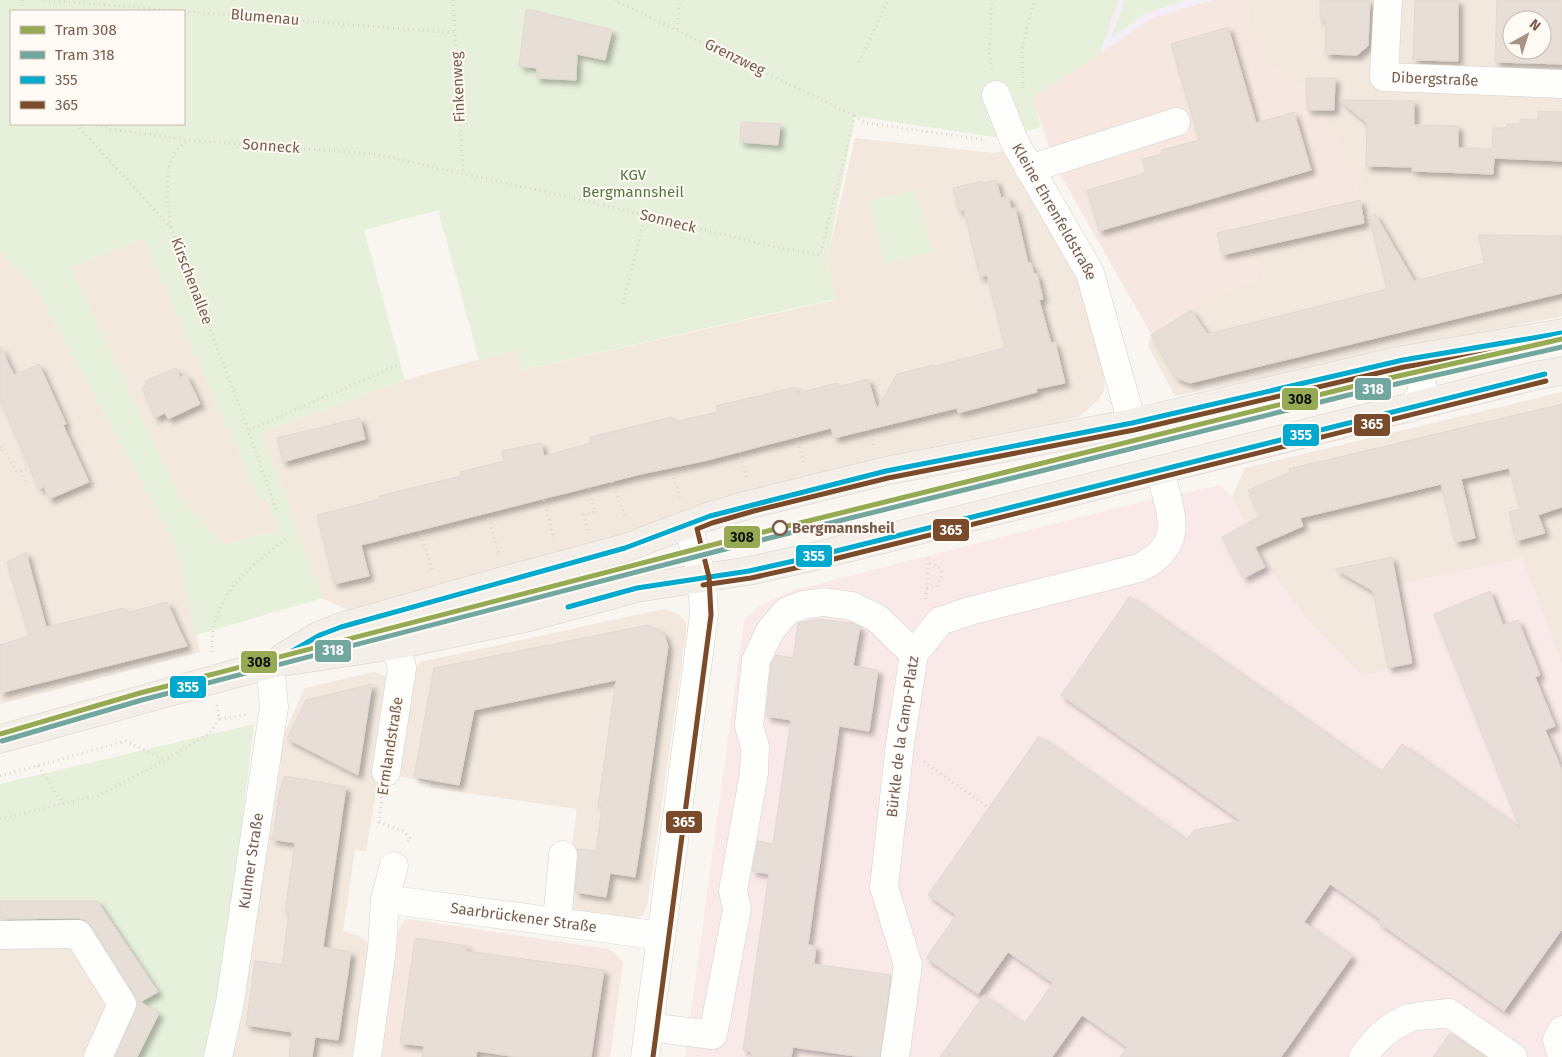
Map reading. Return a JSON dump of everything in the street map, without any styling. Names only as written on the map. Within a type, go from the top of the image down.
[{"type":"main road","points":[[270,664],[320,635],[499,582],[625,548],[710,516],[752,504],[886,471],[1132,424],[1402,360],[1562,333]]},
{"type":"main road","points":[[0,739],[270,664],[396,645],[530,617],[637,588],[749,571],[816,556],[1534,376],[1562,371]]},
{"type":"main road","points":[[387,614],[396,645]]},
{"type":"street","name":"Dibergstraße","points":[[1388,0],[1384,77],[1562,84]]},
{"type":"street","name":"Kleine Ehrenfeldstraße","points":[[996,95],[1015,144],[1090,273],[1132,424]]},
{"type":"street","points":[[1029,169],[1176,122]]},
{"type":"street","points":[[1402,360],[1416,369],[1423,386],[1420,396],[1410,408]]},
{"type":"street","name":"Bürkle de la Camp-Platz","points":[[895,1057],[908,964],[884,887],[900,744],[914,654],[940,621],[970,611],[1139,568],[1156,558],[1167,546],[1172,534],[1171,520],[1160,470]]},
{"type":"street","points":[[645,1057],[704,616],[702,578],[688,524]]},
{"type":"street","points":[[649,1027],[713,1035],[737,909],[733,891],[754,773],[755,747],[749,726],[756,660],[770,631],[787,611],[803,605],[824,602],[852,606],[877,618],[914,654]]},
{"type":"street","name":"Ermlandstraße","points":[[386,772],[402,668],[396,645]]},
{"type":"street","name":"Kulmer Straße","points":[[218,1057],[233,985],[274,707],[270,664]]},
{"type":"street","points":[[556,922],[563,855]]},
{"type":"street","points":[[367,1057],[382,949],[385,899],[394,866]]},
{"type":"street","name":"Saarbrückener Straße","points":[[385,899],[662,936]]},
{"type":"street","points":[[0,936],[78,934],[122,1004],[98,1057]]},
{"type":"street","points":[[1363,1057],[1375,1040],[1389,1028],[1414,1017],[1450,1013],[1513,1057]]},
{"type":"street","points":[[1562,1030],[1558,1040],[1562,1056]]},
{"type":"path","name":"Blumenau","points":[[44,0],[169,10]]},
{"type":"path","name":"Finkenweg","points":[[453,0],[463,174]]},
{"type":"path","name":"Grenzweg","points":[[614,0],[855,116]]},
{"type":"path","points":[[677,29],[680,0]]},
{"type":"path","points":[[859,62],[888,0]]},
{"type":"path","points":[[992,0],[989,53],[996,95]]},
{"type":"path","points":[[1023,92],[1022,49],[1034,0]]},
{"type":"path","name":"Blumenau","points":[[185,11],[455,33]]},
{"type":"path","points":[[855,116],[866,123],[1015,144]]},
{"type":"path","name":"Sonneck","points":[[99,125],[110,129],[188,140],[374,154],[761,244],[820,255],[855,116]]},
{"type":"path","name":"Kirschenallee","points":[[77,125],[171,228],[249,430],[277,512]]},
{"type":"path","points":[[171,228],[168,203],[169,168],[176,152],[188,140]]},
{"type":"path","points":[[623,304],[645,216]]},
{"type":"path","points":[[249,430],[400,364]]},
{"type":"path","points":[[868,430],[873,444]]},
{"type":"path","points":[[796,437],[803,462]]},
{"type":"path","points":[[0,448],[2,447],[17,472],[26,469]]},
{"type":"path","points":[[740,452],[747,476]]},
{"type":"path","points":[[671,468],[678,493]]},
{"type":"path","points":[[21,471],[26,483]]},
{"type":"path","points":[[612,482],[626,520]]},
{"type":"path","points":[[588,530],[584,515],[595,512],[589,488]]},
{"type":"path","points":[[544,500],[554,539]]},
{"type":"path","points":[[487,514],[498,554]]},
{"type":"path","points":[[420,530],[433,572]]},
{"type":"path","points":[[212,647],[216,618],[227,593],[242,574],[286,538]]},
{"type":"path","points":[[927,575],[927,588],[937,586],[942,578],[940,569],[928,562]]},
{"type":"path","points":[[0,819],[100,794],[165,760],[210,733],[219,720]]},
{"type":"path","points":[[0,776],[126,741],[165,760]]},
{"type":"path","points":[[900,744],[989,808]]},
{"type":"path","points":[[38,766],[63,804]]},
{"type":"path","name":"Ermlandstraße","points":[[386,772],[379,822],[403,831]]},
{"type":"shaded area","points":[[1118,0],[1212,0],[1152,18],[1100,54]]},
{"type":"shaded area","points":[[1212,0],[1248,0],[1249,26],[1268,65],[1301,86],[1322,114],[1355,172],[1363,182],[1356,185],[1364,223],[1251,248],[1258,279],[1213,295],[1151,334],[1058,171],[1032,98],[1152,17]]},
{"type":"shaded area","points":[[1248,0],[1562,0],[1562,316],[1175,396],[1148,346],[1151,334],[1213,295],[1258,279],[1251,248],[1364,223],[1356,184],[1363,182],[1355,172],[1322,114],[1301,86],[1268,65],[1249,26]]},
{"type":"shaded area","points":[[855,138],[994,153],[1004,150],[1079,271],[1105,377],[1104,390],[1099,399],[1079,417],[573,548],[348,610],[322,598],[262,432],[405,380],[516,349],[523,370],[835,300],[827,259]]},
{"type":"shaded area","points":[[143,238],[260,500],[267,499],[281,537],[268,532],[225,545],[180,500],[70,267]]},
{"type":"shaded area","points":[[0,251],[36,289],[176,546],[200,652],[0,704]]},
{"type":"shaded area","points":[[1562,392],[1562,664],[1522,558],[1414,664],[1362,676],[1307,619],[1271,571],[1232,497],[1245,468]]},
{"type":"shaded area","points":[[1221,485],[1232,497],[1271,571],[1307,619],[1362,676],[1414,663],[1401,583],[1522,558],[1562,664],[1562,1057],[685,1057],[744,620],[761,605],[794,590],[1124,506]]},
{"type":"shaded area","points":[[664,609],[679,615],[686,623],[686,633],[647,907],[643,915],[636,919],[562,911],[577,809],[433,788],[430,787],[430,782],[396,776],[412,676],[420,662]]},
{"type":"shaded area","points":[[374,672],[387,677],[393,689],[366,851],[355,850],[343,931],[359,936],[370,947],[358,1057],[230,1057],[275,753],[305,688]]},
{"type":"shaded area","points":[[409,919],[608,949],[614,952],[623,962],[610,1057],[379,1057],[397,932],[404,921]]},
{"type":"shaded area","points":[[0,921],[85,921],[139,1002],[113,1057],[0,1057]]},
{"type":"green space","name":"KGV Bergmannsheil","points":[[0,0],[1118,0],[1100,54],[1032,98],[1041,127],[1001,138],[855,116],[827,259],[835,299],[522,370],[516,349],[479,360],[438,210],[364,230],[405,380],[262,432],[322,598],[196,635],[176,546],[36,289],[0,251]],"holes":[[[143,239],[260,501],[267,499],[281,537],[268,532],[225,545],[181,500],[70,267]]]},
{"type":"green space","points":[[1125,0],[1185,0],[1144,14],[1111,38]]},
{"type":"green space","points":[[915,189],[932,252],[885,264],[869,201]]},
{"type":"green space","points":[[254,724],[226,954],[206,1057],[113,1057],[139,1002],[86,921],[0,921],[0,784]]},
{"type":"building","points":[[1320,0],[1370,0],[1368,46],[1357,55],[1325,54],[1326,20],[1320,19]]},
{"type":"building","points":[[1415,0],[1458,0],[1458,61],[1413,60]]},
{"type":"building","points":[[1497,0],[1562,0],[1562,64],[1495,62]]},
{"type":"building","points":[[526,9],[612,30],[605,60],[577,54],[576,80],[536,78],[537,68],[519,66]]},
{"type":"building","points":[[1228,27],[1256,123],[1294,112],[1311,170],[1099,231],[1087,190],[1146,173],[1142,159],[1162,154],[1161,150],[1199,140],[1171,44]]},
{"type":"building","points":[[1306,78],[1335,78],[1334,110],[1307,110]]},
{"type":"building","points":[[1339,100],[1414,101],[1414,125],[1458,126],[1458,148],[1492,149],[1493,128],[1506,128],[1507,124],[1520,124],[1520,119],[1538,120],[1538,111],[1562,112],[1562,161],[1494,158],[1493,174],[1412,171],[1412,167],[1366,166],[1367,123]]},
{"type":"building","points":[[741,122],[780,124],[778,145],[740,142]]},
{"type":"building","points":[[996,180],[1001,198],[1008,196],[1011,209],[1015,208],[1028,263],[1031,263],[1034,274],[1037,274],[1043,299],[1039,300],[1051,343],[1055,342],[1065,383],[1036,389],[1037,392],[958,413],[957,408],[834,438],[831,428],[361,545],[369,576],[334,584],[317,515],[380,499],[379,496],[461,476],[460,472],[504,461],[502,451],[541,443],[544,456],[591,443],[590,437],[672,417],[673,422],[718,412],[716,406],[796,387],[798,393],[837,383],[838,387],[868,379],[877,409],[897,374],[1005,348],[987,275],[980,277],[964,210],[959,211],[953,188],[982,181],[982,183]]},
{"type":"building","points":[[1360,200],[1364,223],[1222,255],[1217,233]]},
{"type":"building","points":[[1375,214],[1414,281],[1485,263],[1478,235],[1562,236],[1562,293],[1190,383],[1176,378],[1151,335],[1191,310],[1207,334],[1387,289],[1369,217]]},
{"type":"building","points":[[0,346],[14,375],[39,364],[66,424],[63,425],[89,482],[49,499],[44,487],[39,489],[0,399]]},
{"type":"building","points":[[176,368],[180,377],[186,374],[200,404],[168,419],[165,413],[155,418],[142,387],[147,385],[145,381]]},
{"type":"building","points":[[1562,404],[1562,507],[1538,515],[1545,533],[1516,541],[1509,512],[1520,509],[1509,468],[1461,479],[1475,538],[1455,542],[1441,484],[1300,518],[1303,526],[1255,547],[1265,567],[1244,578],[1222,537],[1260,516],[1248,490],[1290,472],[1289,469]]},
{"type":"building","points":[[360,418],[365,439],[283,462],[277,438]]},
{"type":"building","points":[[26,552],[46,627],[124,608],[126,613],[167,602],[187,646],[0,693],[0,645],[29,636],[7,562]]},
{"type":"building","points":[[1392,557],[1412,663],[1388,668],[1373,591],[1335,569]]},
{"type":"building","points":[[1490,591],[1503,625],[1518,620],[1540,675],[1535,677],[1555,726],[1545,730],[1562,770],[1562,929],[1504,1011],[1378,922],[1380,919],[1330,884],[1304,922],[1352,956],[1281,1057],[1120,1057],[1127,1047],[1082,1015],[1052,1057],[940,1057],[984,995],[1024,1024],[1053,983],[1008,952],[978,994],[926,958],[956,915],[928,895],[1039,736],[1187,840],[1194,830],[1241,821],[1061,695],[1130,596],[1381,772],[1402,744],[1520,828],[1434,614]]},
{"type":"building","points":[[818,619],[852,623],[860,627],[853,666],[878,670],[869,731],[839,726],[808,945],[816,946],[814,964],[891,975],[880,1057],[862,1057],[793,1047],[791,1057],[750,1057],[751,1051],[743,1050],[769,874],[752,871],[758,841],[773,844],[791,720],[766,716],[771,664],[776,655],[793,658],[798,623]]},
{"type":"building","points":[[648,625],[664,634],[668,646],[642,833],[635,877],[610,873],[606,897],[575,892],[579,856],[577,849],[596,851],[602,807],[598,807],[616,680],[474,710],[459,785],[414,777],[434,668]]},
{"type":"building","points":[[372,684],[358,775],[287,739],[306,700]]},
{"type":"building","points":[[284,776],[346,787],[323,947],[351,952],[338,1040],[315,1037],[312,1057],[289,1057],[292,1032],[246,1025],[255,961],[282,965],[289,913],[285,912],[295,843],[271,839],[276,827],[274,826],[279,801],[277,801]]},
{"type":"building","points":[[0,901],[97,901],[158,992],[140,1002],[159,1013],[137,1057],[115,1057],[139,1002],[91,925],[85,920],[78,918],[0,919]]},
{"type":"building","points":[[415,938],[467,946],[466,951],[604,970],[591,1057],[517,1057],[477,1051],[476,1057],[422,1057],[424,1046],[400,1043]]},
{"type":"building","points":[[1450,1033],[1484,1057],[1433,1057]]},
{"type":"tram line","name":"308","points":[[0,734],[140,693],[739,538],[1363,384],[1562,339]]},
{"type":"tram line","name":"318","points":[[2,741],[142,700],[741,545],[1365,391],[1562,347]]},
{"type":"transit line","name":"355","points":[[0,739],[270,664],[320,635],[341,627],[625,548],[710,516],[886,471],[1132,423],[1403,360],[1562,333]]},
{"type":"transit line","name":"365","points":[[653,1057],[711,615],[709,577],[697,529],[754,511],[888,478],[1134,430],[1404,367],[1562,341]]},
{"type":"transit line","name":"355","points":[[568,607],[637,588],[749,571],[816,556],[1545,374]]},
{"type":"transit line","name":"365","points":[[703,585],[751,578],[818,563],[1546,381]]},
{"type":"place","name":"Bergmannsheil","points":[[780,528]]}]
